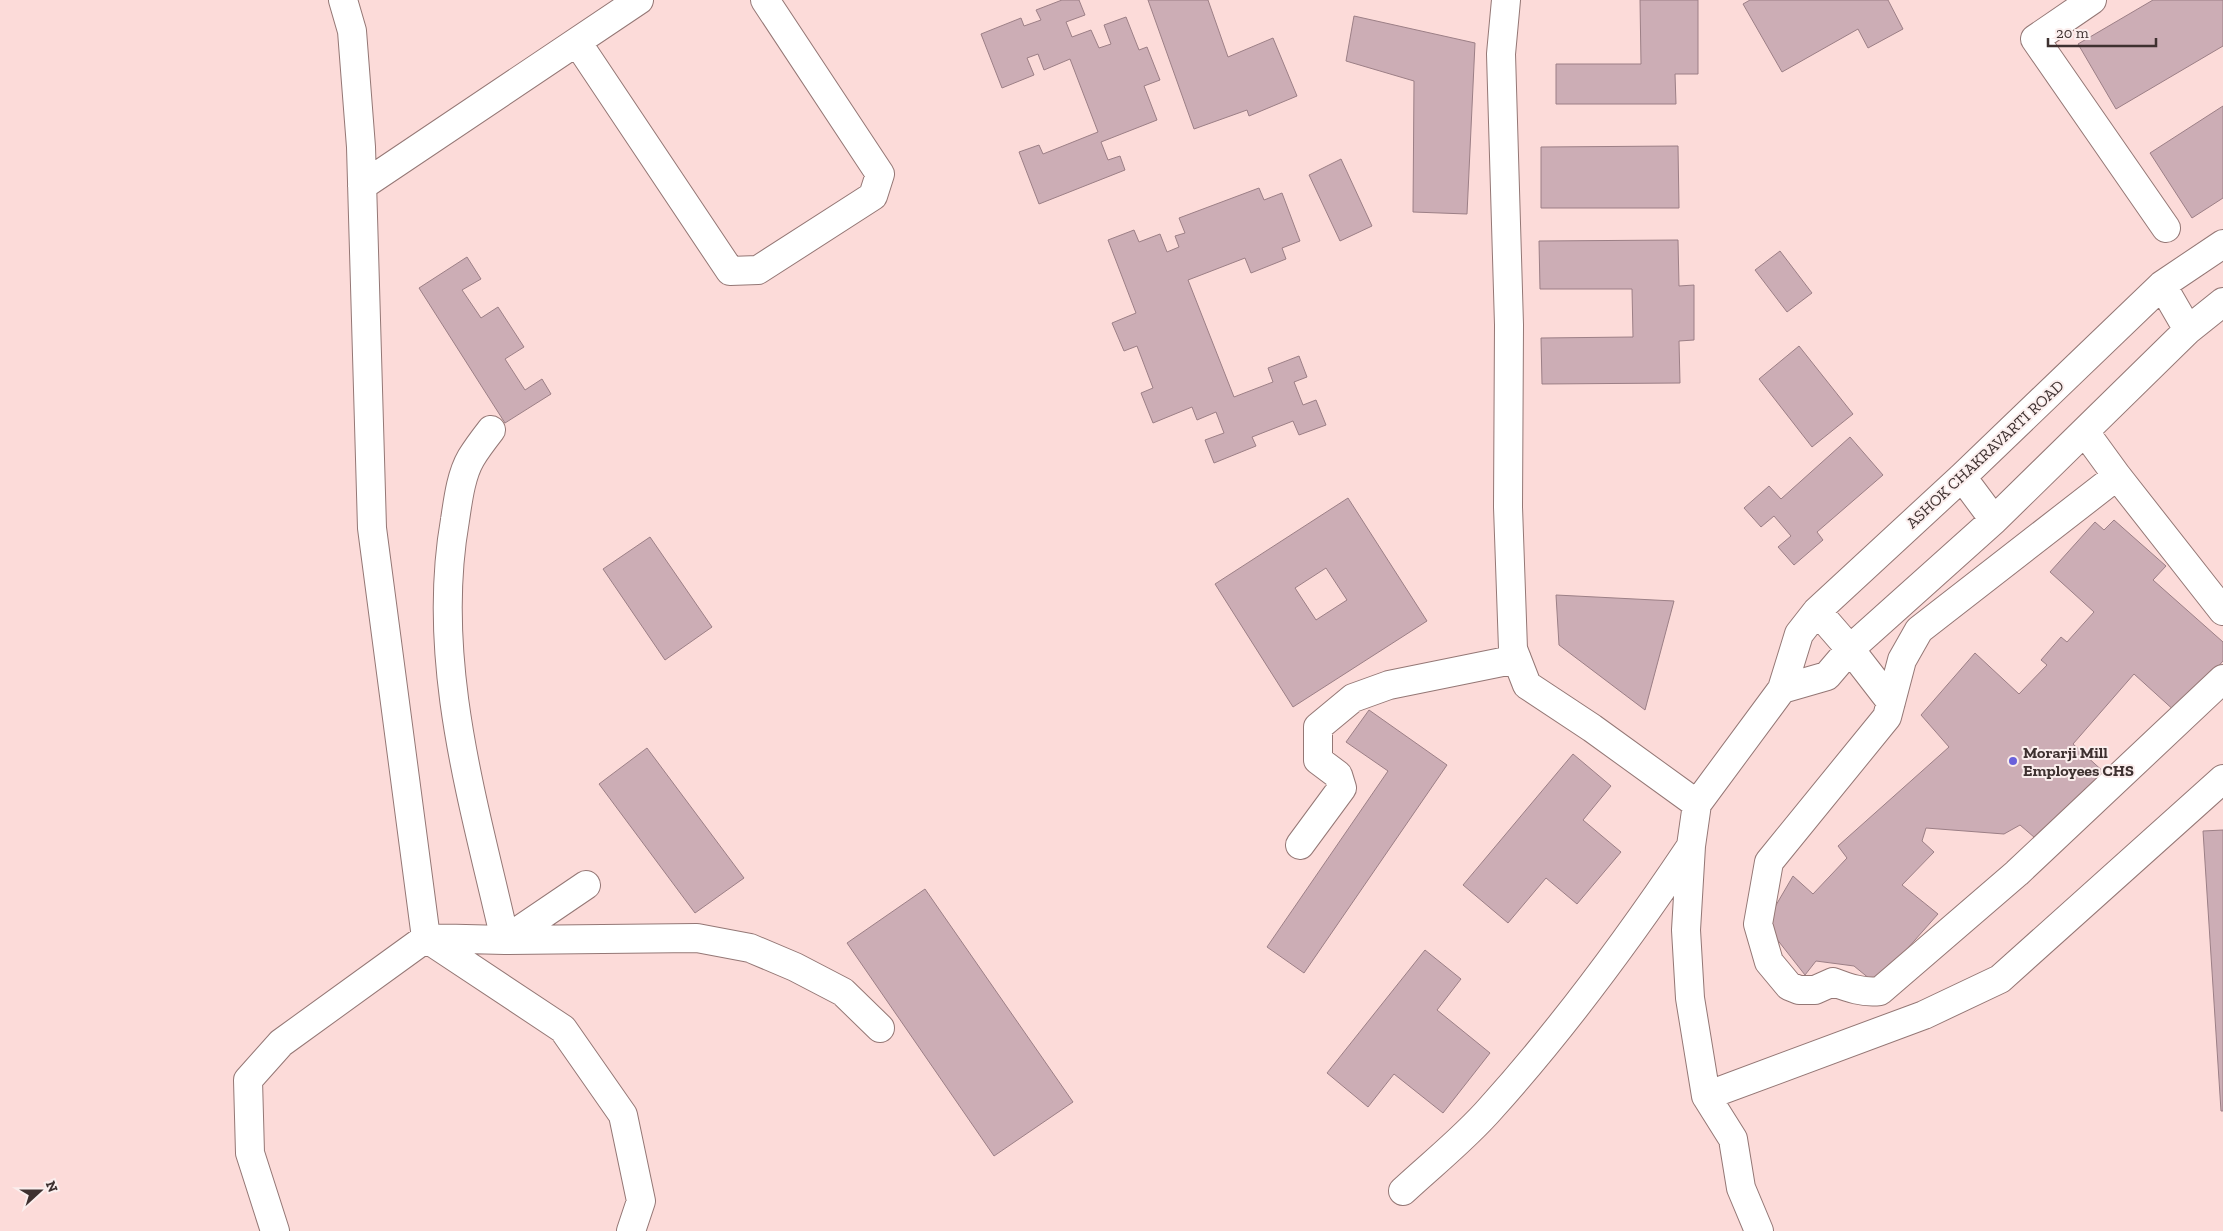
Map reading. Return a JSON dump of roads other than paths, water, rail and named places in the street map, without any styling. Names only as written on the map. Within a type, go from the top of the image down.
[{"type":"street","points":[[343,0],[352,31],[361,147],[372,528],[426,938],[563,1029],[623,1115],[641,1200],[631,1231]]},
{"type":"street","points":[[362,186],[639,0]]},
{"type":"street","points":[[577,42],[730,271],[758,270],[873,196],[880,174],[765,0]]},
{"type":"street","points":[[1506,0],[1501,54],[1509,325],[1508,507],[1513,649],[1527,685],[1592,728],[1697,804],[1691,846],[1686,930],[1690,998],[1706,1096],[1733,1139],[1741,1188],[1759,1231]]},
{"type":"street","points":[[2092,0],[2035,39],[2166,228]]},
{"type":"street","name":"ASHOK CHAKRAVARTI ROAD","points":[[1697,804],[1782,690],[1799,634],[1817,611],[1962,477],[2162,285],[2223,244]]},
{"type":"street","points":[[2162,285],[2188,330]]},
{"type":"street","points":[[1782,690],[1827,676],[1850,649],[1994,520],[2188,330],[2223,302]]},
{"type":"street","points":[[491,430],[470,458],[459,496],[450,549],[448,652],[460,739],[505,940]]},
{"type":"street","points":[[2085,432],[2116,476],[2223,612]]},
{"type":"street","points":[[2116,476],[1919,630],[1902,660],[1888,717],[1769,862],[1758,924],[1769,962],[1789,986],[1799,990],[1815,990],[1833,982],[1853,990],[1880,991],[2017,873],[2223,678]]},
{"type":"street","points":[[1962,477],[1994,520]]},
{"type":"street","points":[[1817,611],[1850,649],[1891,702]]},
{"type":"street","points":[[1300,845],[1342,788],[1338,775],[1318,760],[1318,727],[1353,698],[1389,685],[1516,658]]},
{"type":"street","points":[[1706,1096],[1924,1015],[2000,979],[2223,779]]},
{"type":"street","points":[[1403,1191],[1491,1109],[1639,923],[1691,846]]},
{"type":"street","points":[[505,940],[586,885]]},
{"type":"street","points":[[275,1231],[250,1153],[248,1080],[281,1043],[426,938],[505,940],[698,938],[750,948],[795,967],[843,992],[880,1028]]},
{"type":"place","name":"Morarji Mill Employees CHS","points":[[2013,761]]}]
